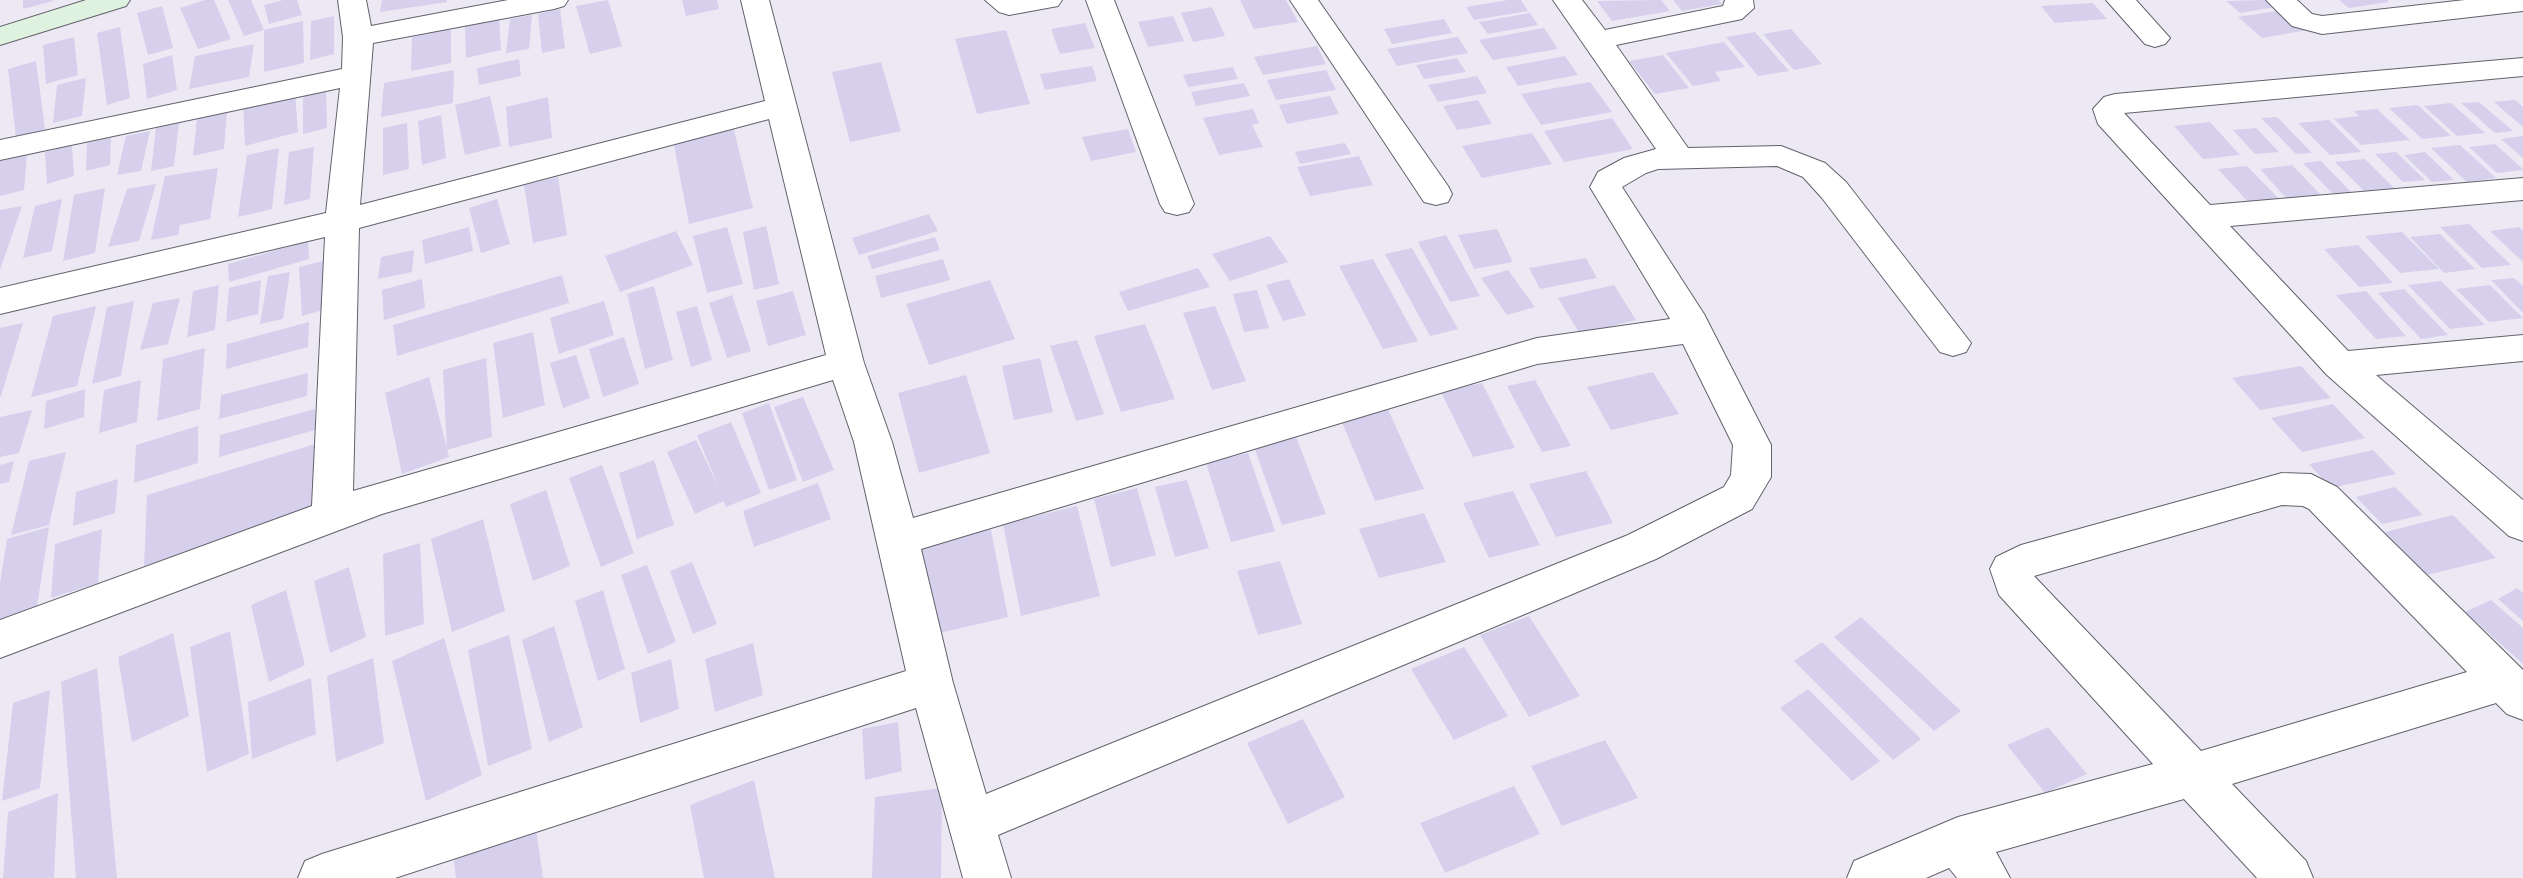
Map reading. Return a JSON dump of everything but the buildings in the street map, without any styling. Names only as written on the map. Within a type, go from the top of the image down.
[{"type":"main road","points":[[0,36],[116,0]]},
{"type":"street","points":[[332,516],[342,221],[357,75],[358,37],[352,0]]},
{"type":"street","points":[[358,37],[554,0]]},
{"type":"street","points":[[755,0],[846,363],[873,442],[898,539],[930,683],[987,878]]},
{"type":"street","points":[[999,0],[1009,6],[1048,0]]},
{"type":"street","points":[[1100,0],[1177,204]]},
{"type":"street","points":[[1304,0],[1436,194]]},
{"type":"street","points":[[1567,0],[1598,40],[1678,158]]},
{"type":"street","points":[[1598,40],[1732,13],[1740,8],[1740,0]]},
{"type":"street","points":[[2120,0],[2155,38]]},
{"type":"street","points":[[2280,0],[2302,20],[2322,25],[2457,4],[2523,2]]},
{"type":"street","points":[[2523,67],[2115,104],[2108,109],[2109,117],[2340,365],[2523,524]]},
{"type":"street","points":[[0,150],[357,75]]},
{"type":"street","points":[[0,301],[342,221],[782,106]]},
{"type":"street","points":[[971,823],[1642,547],[1738,498],[1751,477],[1752,444],[1691,323],[1606,187],[1610,180],[1635,165],[1678,158],[1781,156],[1814,170],[1834,190],[1953,343]]},
{"type":"street","points":[[2205,217],[2523,190]]},
{"type":"street","points":[[898,539],[1537,351],[1670,334],[1686,330],[1691,323]]},
{"type":"street","points":[[2340,365],[2523,348]]},
{"type":"street","points":[[0,639],[374,500],[846,363]]},
{"type":"street","points":[[2288,878],[2195,774],[2014,583],[2011,569],[2021,562],[2282,489],[2299,487],[2323,498],[2514,690]]},
{"type":"street","points":[[322,878],[930,683]]},
{"type":"street","points":[[1871,878],[1958,840],[2514,690]]},
{"type":"street","points":[[1958,840],[1986,878]]}]
